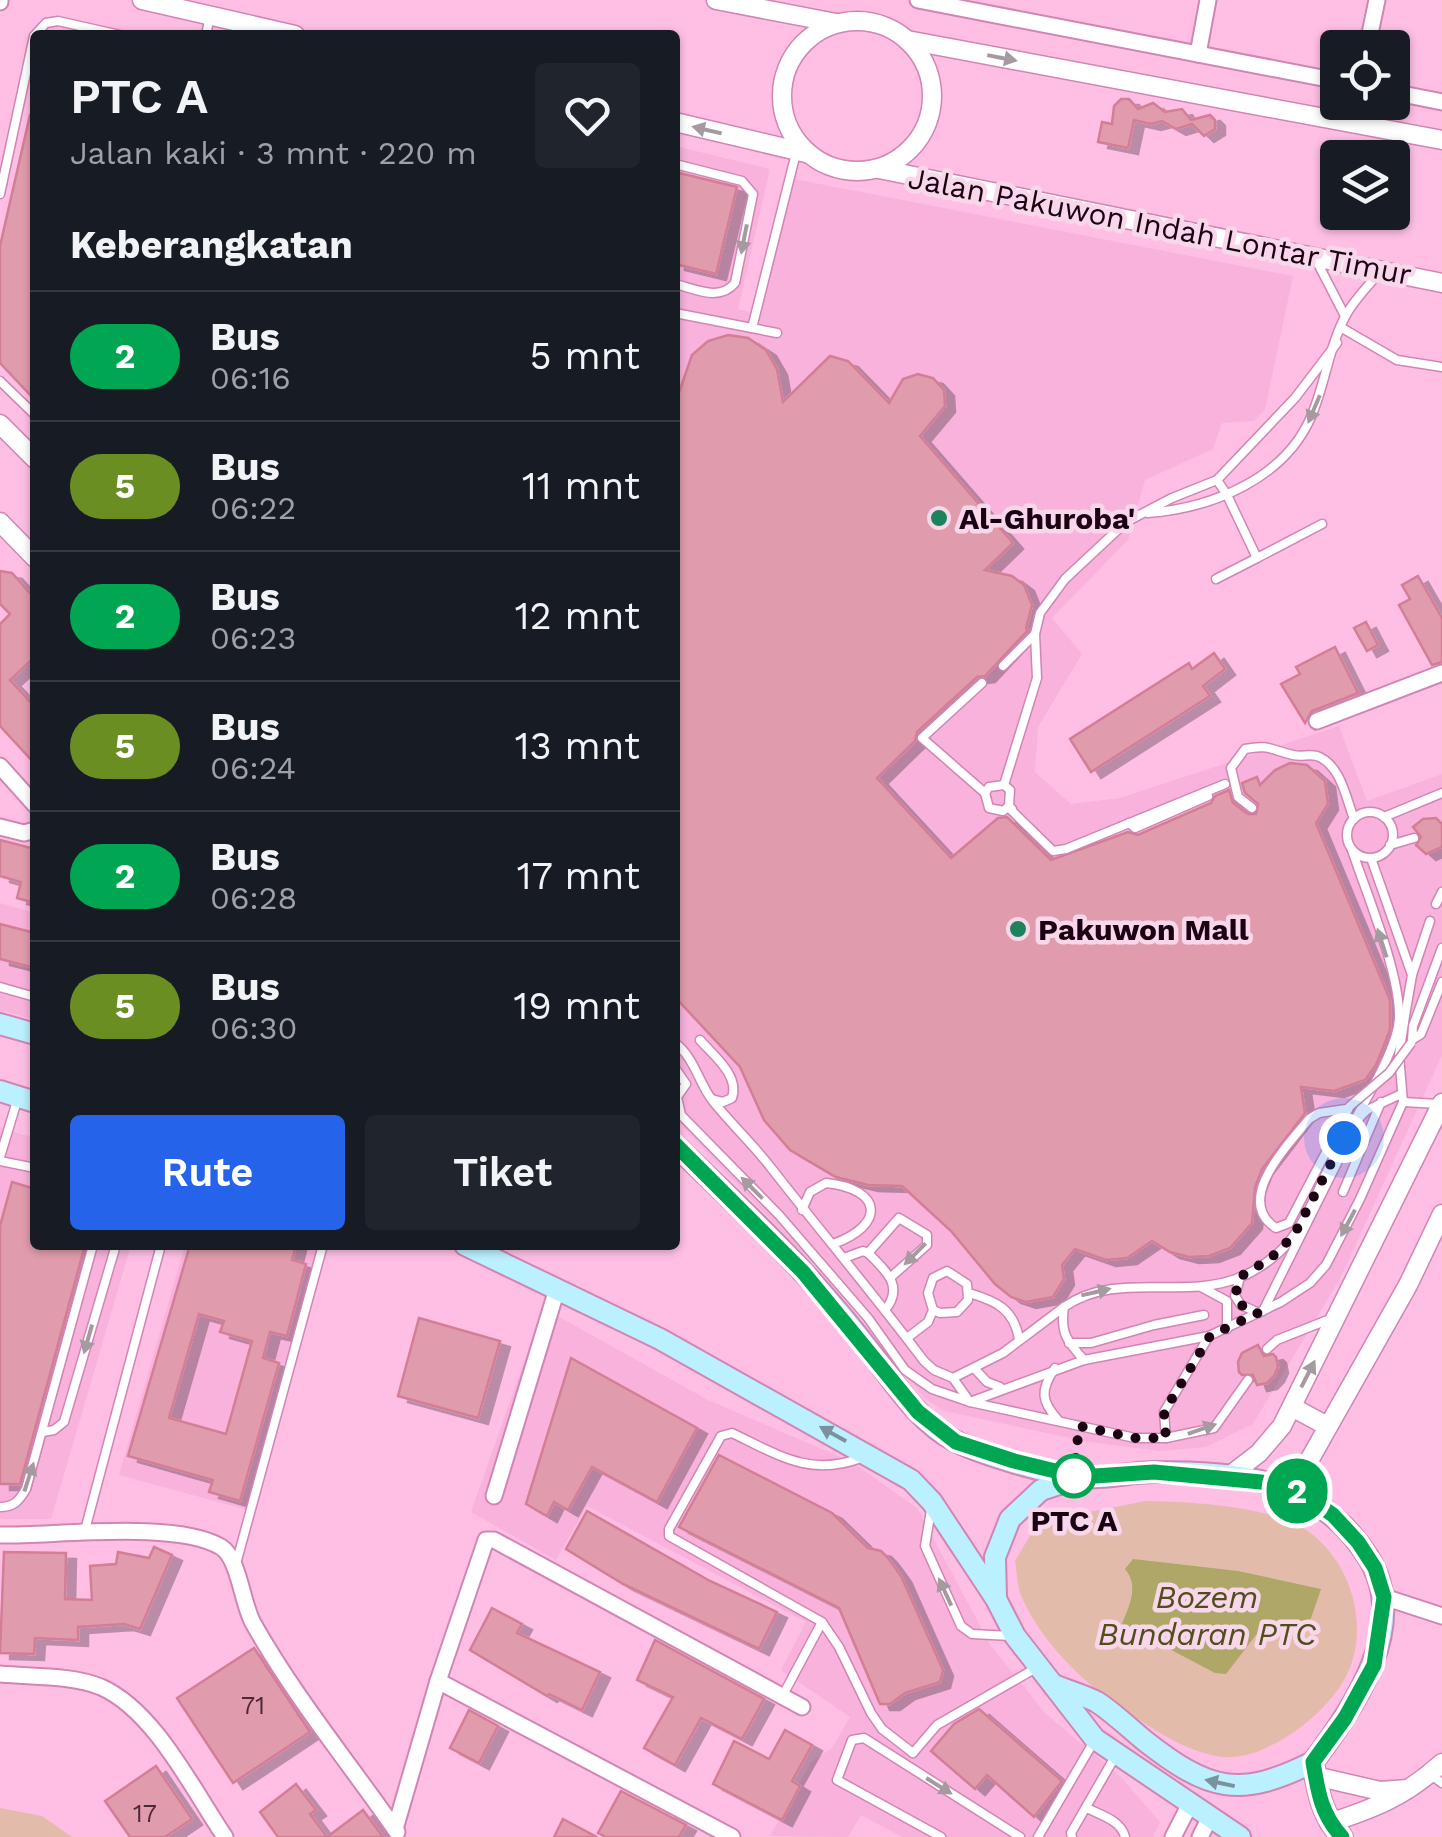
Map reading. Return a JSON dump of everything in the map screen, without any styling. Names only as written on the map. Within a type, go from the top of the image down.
[{"type":"main road","points":[[0,1024],[30,1033]]},
{"type":"main road","points":[[680,1149],[803,1272],[918,1412],[937,1429],[956,1442],[1080,1477]]},
{"type":"main road","points":[[476,1250],[660,1339],[911,1480],[932,1502],[996,1599],[1015,1636],[1096,1739],[1240,1837]]},
{"type":"main road","points":[[996,1599],[994,1557],[1010,1519],[1041,1490],[1080,1477],[1154,1472],[1228,1477],[1294,1488],[1333,1515],[1358,1542],[1375,1568],[1384,1597],[1374,1665],[1314,1769],[1320,1803],[1335,1830]]},
{"type":"main road","points":[[1052,1684],[1095,1701],[1148,1743],[1208,1781],[1239,1786],[1314,1769]]},
{"type":"street","points":[[142,0],[210,16],[232,27]]},
{"type":"street","points":[[716,0],[836,24],[874,22],[906,40],[1442,140]]},
{"type":"street","points":[[918,0],[979,6],[1320,78]]},
{"type":"street","points":[[1198,54],[1208,0]]},
{"type":"street","points":[[1370,30],[1376,0]]},
{"type":"street","points":[[802,152],[783,112],[782,89],[788,66],[801,46],[819,31],[836,24]]},
{"type":"street","points":[[680,123],[802,152],[841,170],[878,168],[899,159],[916,143],[927,124],[932,101],[930,78],[921,57],[906,40]]},
{"type":"street","points":[[1410,96],[1442,102]]},
{"type":"street","name":"Jalan Pakuwon Indah Lontar Timur","points":[[878,168],[1442,282]]},
{"type":"street","points":[[0,424],[30,455]]},
{"type":"street","points":[[1,525],[30,553]]},
{"type":"street","points":[[1317,721],[1442,673]]},
{"type":"street","points":[[0,766],[30,799]]},
{"type":"street","points":[[0,827],[30,831]]},
{"type":"street","points":[[1228,1477],[1259,1453],[1282,1426],[1442,1104]]},
{"type":"street","points":[[1294,1488],[1408,1285],[1442,1214]]},
{"type":"street","points":[[494,1496],[557,1289]]},
{"type":"street","points":[[1292,1407],[1327,1426]]},
{"type":"street","points":[[0,1535],[151,1532],[199,1538],[220,1546],[235,1567],[242,1600],[254,1623],[398,1833]]},
{"type":"street","points":[[398,1833],[438,1681],[486,1540],[494,1540],[802,1706]]},
{"type":"street","points":[[1384,1597],[1442,1616]]},
{"type":"street","points":[[0,1674],[100,1686],[122,1700],[146,1720],[225,1837]]},
{"type":"street","points":[[438,1681],[732,1837]]},
{"type":"street","points":[[1314,1769],[1380,1792],[1413,1788]]},
{"type":"street","points":[[1335,1830],[1438,1773]]},
{"type":"street","points":[[1174,1837],[1190,1804]]},
{"type":"street","points":[[1200,1837],[1210,1817]]},
{"type":"lane","points":[[207,30],[210,16]]},
{"type":"lane","points":[[39,30],[46,22],[58,21],[98,30]]},
{"type":"lane","points":[[0,191],[30,54]]},
{"type":"lane","points":[[752,328],[802,152]]},
{"type":"lane","points":[[680,165],[742,181],[753,194],[735,283],[729,291],[718,295],[680,285]]},
{"type":"lane","points":[[1314,258],[1345,316]]},
{"type":"lane","points":[[1143,514],[1172,511],[1228,494],[1277,466],[1310,421],[1345,316],[1380,272]]},
{"type":"lane","points":[[680,314],[777,333]]},
{"type":"lane","points":[[1342,328],[1397,360],[1442,367]]},
{"type":"lane","points":[[982,684],[922,738],[985,793],[989,808],[996,811],[1009,806],[1012,798],[1004,785],[1037,678],[1035,634],[1040,613],[1066,579],[1126,522],[1216,480],[1295,398],[1337,344]]},
{"type":"lane","points":[[0,381],[30,410]]},
{"type":"lane","points":[[1216,480],[1228,494],[1257,558]]},
{"type":"lane","points":[[1216,580],[1322,524]]},
{"type":"lane","points":[[1003,666],[1035,634]]},
{"type":"lane","points":[[1252,808],[1238,797],[1231,768],[1245,749],[1270,746],[1328,762],[1338,774],[1354,818]]},
{"type":"lane","points":[[985,793],[996,784],[1004,785]]},
{"type":"lane","points":[[1009,806],[1046,845],[1066,849],[1225,784]]},
{"type":"lane","points":[[953,1378],[1003,1353],[1082,1294],[1107,1288],[1201,1287],[1240,1277],[1271,1258],[1294,1235],[1396,1038],[1398,994],[1348,830],[1354,818],[1368,812],[1384,816],[1442,793]]},
{"type":"lane","points":[[1352,850],[1371,858],[1386,852],[1392,830],[1384,816]]},
{"type":"lane","points":[[1390,845],[1414,838]]},
{"type":"lane","points":[[1371,858],[1412,975]]},
{"type":"lane","points":[[1436,904],[1442,892]]},
{"type":"lane","points":[[970,1402],[1054,1368],[1210,1336],[1310,1283],[1326,1265],[1360,1200],[1402,1098],[1399,1056],[1412,975],[1430,921]]},
{"type":"lane","points":[[1411,1041],[1442,948]]},
{"type":"lane","points":[[1348,1108],[1319,1113],[1309,1119],[1268,1175],[1259,1200],[1266,1222],[1276,1228],[1289,1223],[1348,1108],[1389,1073],[1411,1041],[1421,1034],[1442,982]]},
{"type":"lane","points":[[0,987],[30,996]]},
{"type":"lane","points":[[700,1040],[730,1074],[735,1090],[732,1098],[724,1102],[712,1100]]},
{"type":"lane","points":[[680,1048],[692,1060],[712,1100],[802,1210],[934,1370],[953,1378],[970,1402]]},
{"type":"lane","points":[[680,1068],[692,1060]]},
{"type":"lane","points":[[680,1076],[686,1084],[703,1086]]},
{"type":"lane","points":[[680,1092],[686,1084]]},
{"type":"lane","points":[[11,1097],[0,1159],[30,1167]]},
{"type":"lane","points":[[1261,1312],[1360,1118],[1381,1102],[1402,1098],[1442,1104]]},
{"type":"lane","points":[[1343,1192],[1381,1102]]},
{"type":"lane","points":[[680,1115],[779,1215],[868,1318],[905,1370],[932,1390],[1135,1438],[1166,1438],[1214,1428],[1248,1380]]},
{"type":"lane","points":[[802,1210],[810,1192],[826,1183],[850,1189],[870,1201],[873,1209],[869,1222],[852,1237],[833,1244]]},
{"type":"lane","points":[[868,1253],[900,1218],[928,1235],[927,1245],[891,1276]]},
{"type":"lane","points":[[0,1506],[11,1506],[20,1500],[92,1250]]},
{"type":"lane","points":[[42,1432],[54,1430],[64,1422],[115,1250]]},
{"type":"lane","points":[[84,1534],[160,1250]]},
{"type":"lane","points":[[235,1567],[322,1250]]},
{"type":"lane","points":[[844,1258],[863,1251],[891,1276],[893,1294],[885,1310]]},
{"type":"lane","points":[[940,1272],[962,1278],[969,1292],[968,1300],[957,1312],[933,1310],[929,1285],[940,1272]]},
{"type":"lane","points":[[1240,1277],[1235,1296],[1241,1305],[1261,1312]]},
{"type":"lane","points":[[1201,1287],[1226,1301],[1228,1329]]},
{"type":"lane","points":[[969,1292],[999,1302],[1016,1323],[1019,1339]]},
{"type":"lane","points":[[1064,1307],[1063,1336],[1084,1360]]},
{"type":"lane","points":[[907,1338],[928,1322],[933,1310]]},
{"type":"lane","points":[[1069,1343],[1091,1343],[1204,1314]]},
{"type":"lane","points":[[1267,1349],[1288,1335],[1338,1316]]},
{"type":"lane","points":[[1166,1438],[1164,1412],[1210,1336]]},
{"type":"lane","points":[[1054,1368],[1042,1396],[1058,1421]]},
{"type":"lane","points":[[975,1369],[987,1382],[1005,1388]]},
{"type":"lane","points":[[870,1454],[837,1466],[804,1465],[732,1432],[721,1436],[669,1536],[822,1622],[870,1713],[882,1729],[914,1753]]},
{"type":"lane","points":[[932,1502],[925,1546],[962,1626],[972,1634],[1015,1636]]},
{"type":"lane","points":[[784,1695],[822,1622]]},
{"type":"lane","points":[[905,1766],[936,1725],[1039,1667]]},
{"type":"lane","points":[[941,1837],[838,1780],[852,1740],[864,1738],[1020,1837]]},
{"type":"lane","points":[[1038,1837],[1096,1739]]},
{"type":"lane","points":[[1072,1837],[1116,1756]]},
{"type":"lane","points":[[1086,1808],[1114,1821],[1125,1837]]},
{"type":"shaded area","points":[[680,147],[770,169],[738,309],[756,314],[789,178],[1293,276],[1265,410],[1254,421],[1222,423],[1213,449],[1145,480],[1128,540],[1052,618],[1082,654],[1038,727],[1035,772],[1071,804],[1120,798],[1339,726],[1367,801],[1442,774],[1442,1055],[1341,1277],[1253,1424],[1206,1447],[1160,1451],[1089,1442],[944,1411],[924,1398],[861,1316],[680,1123]]},
{"type":"shaded area","points":[[0,903],[30,912],[30,1019],[0,1010]]},
{"type":"shaded area","points":[[0,1128],[30,1137],[30,1250],[130,1250],[51,1519],[0,1519]]},
{"type":"shaded area","points":[[184,1250],[327,1250],[255,1512],[119,1475]]},
{"type":"shaded area","points":[[543,1308],[708,1400],[852,1462],[917,1508],[991,1646],[1045,1713],[1121,1777],[1160,1822],[1153,1837],[902,1837],[861,1815],[848,1837],[770,1836],[811,1762],[832,1748],[850,1717],[781,1670],[806,1622],[587,1506],[556,1560],[471,1512]]},
{"type":"shaded area","points":[[1146,1501],[1226,1506],[1287,1520],[1321,1542],[1346,1579],[1357,1624],[1350,1668],[1320,1710],[1275,1744],[1248,1754],[1221,1757],[1174,1741],[1089,1683],[1062,1658],[1030,1614],[1020,1594],[1015,1561],[1031,1534],[1074,1515]]},
{"type":"shaded area","points":[[0,1808],[42,1816],[72,1837],[0,1837]]},
{"type":"water","name":"Bozem Bundaran PTC","points":[[1133,1559],[1238,1571],[1321,1589],[1309,1624],[1269,1629],[1256,1635],[1226,1674],[1215,1673],[1122,1624],[1132,1589],[1125,1569]]},
{"type":"building","points":[[1121,99],[1129,99],[1138,109],[1153,103],[1165,112],[1182,109],[1191,120],[1210,115],[1215,120],[1215,129],[1204,136],[1192,124],[1176,129],[1162,121],[1151,124],[1134,120],[1128,148],[1098,142],[1102,122],[1112,124],[1114,106]]},
{"type":"building","points":[[30,115],[30,395],[0,363],[0,246]]},
{"type":"building","points":[[680,173],[737,187],[716,274],[680,265]]},
{"type":"building","name":"Pakuwon Mall","points":[[728,335],[748,338],[766,350],[777,369],[783,402],[830,356],[848,361],[889,403],[903,379],[918,374],[933,378],[944,390],[945,406],[920,436],[1013,543],[985,570],[1012,576],[1024,585],[1032,605],[1028,630],[985,676],[977,677],[917,732],[915,741],[877,778],[951,858],[998,818],[1007,817],[1051,860],[1128,832],[1138,835],[1211,803],[1215,796],[1229,790],[1233,803],[1248,814],[1256,814],[1258,804],[1245,793],[1242,783],[1257,777],[1260,785],[1275,770],[1290,763],[1307,765],[1325,781],[1328,804],[1316,823],[1390,1000],[1390,1030],[1376,1065],[1365,1080],[1334,1091],[1301,1087],[1305,1113],[1262,1169],[1255,1187],[1252,1223],[1230,1248],[1209,1256],[1189,1257],[1152,1241],[1127,1258],[1106,1260],[1075,1249],[1062,1265],[1064,1279],[1053,1297],[1026,1302],[1011,1297],[995,1284],[951,1231],[902,1186],[868,1185],[836,1177],[790,1150],[764,1120],[740,1067],[680,1002],[680,390],[692,355],[708,341]]},
{"type":"building","points":[[0,571],[12,573],[30,593],[30,662],[10,680],[30,702],[30,759],[0,726],[0,624],[10,614],[0,604]]},
{"type":"building","points":[[1418,576],[1442,618],[1442,662],[1432,665],[1399,605],[1410,599],[1402,585]]},
{"type":"building","points":[[1366,622],[1378,645],[1367,651],[1354,628]]},
{"type":"building","points":[[1335,647],[1358,693],[1312,711],[1305,723],[1281,684],[1300,674],[1296,667]]},
{"type":"building","points":[[1214,653],[1225,669],[1203,686],[1210,696],[1091,772],[1070,739],[1189,663],[1192,669]]},
{"type":"building","points":[[1436,818],[1442,824],[1442,847],[1426,854],[1416,845],[1421,837],[1413,827],[1423,819]]},
{"type":"building","points":[[0,840],[30,848],[30,902],[17,898],[21,882],[0,876]]},
{"type":"building","points":[[0,924],[30,932],[30,967],[0,959]]},
{"type":"building","points":[[12,1182],[30,1187],[30,1250],[84,1250],[20,1484],[0,1484],[0,1226]]},
{"type":"building","points":[[189,1250],[295,1250],[292,1260],[306,1264],[287,1336],[270,1332],[263,1358],[279,1363],[240,1501],[209,1492],[213,1480],[128,1456]],"holes":[[[199,1314],[224,1321],[220,1332],[252,1341],[226,1434],[169,1418]]]},
{"type":"building","points":[[419,1318],[500,1341],[478,1418],[398,1396]]},
{"type":"building","points":[[1258,1345],[1264,1356],[1276,1357],[1278,1367],[1267,1383],[1257,1385],[1253,1375],[1239,1372],[1238,1362],[1242,1353]]},
{"type":"building","points":[[571,1358],[697,1428],[657,1502],[592,1467],[568,1510],[554,1502],[547,1516],[526,1504]]},
{"type":"building","points":[[719,1455],[832,1513],[868,1548],[881,1551],[888,1558],[901,1576],[943,1670],[940,1682],[905,1693],[890,1704],[880,1704],[839,1608],[679,1527]]},
{"type":"building","points":[[587,1511],[710,1581],[777,1612],[759,1649],[623,1584],[566,1549]]},
{"type":"building","points":[[154,1547],[172,1555],[140,1629],[124,1624],[78,1627],[78,1640],[35,1638],[34,1654],[0,1653],[4,1552],[66,1553],[65,1599],[92,1600],[90,1566],[116,1564],[118,1552],[149,1558]]},
{"type":"building","points":[[492,1608],[522,1624],[517,1633],[600,1672],[582,1710],[547,1696],[470,1650]]},
{"type":"building","points":[[655,1640],[764,1699],[742,1739],[701,1718],[675,1765],[644,1748],[673,1697],[637,1680]]},
{"type":"building","points":[[254,1648],[310,1732],[233,1783],[177,1698]]},
{"type":"building","points":[[979,1709],[1062,1781],[1034,1817],[987,1775],[975,1789],[931,1751],[954,1724]]},
{"type":"building","points":[[469,1710],[498,1726],[479,1763],[450,1748]]},
{"type":"building","points":[[785,1730],[812,1745],[792,1781],[800,1786],[782,1820],[713,1784],[734,1741],[769,1759]]},
{"type":"building","points":[[156,1766],[192,1819],[165,1837],[130,1837],[105,1801]]},
{"type":"building","points":[[296,1784],[316,1810],[310,1814],[327,1837],[278,1837],[260,1812]]},
{"type":"building","points":[[621,1791],[686,1825],[679,1837],[606,1837],[598,1833]]},
{"type":"building","points":[[363,1810],[383,1837],[327,1837]]},
{"type":"building","points":[[563,1819],[597,1837],[554,1837]]},
{"type":"bus line","name":"2","points":[[680,1149],[803,1272],[918,1412],[956,1442],[1080,1477],[1154,1472],[1228,1477],[1294,1488],[1333,1515],[1375,1568],[1384,1597],[1374,1665],[1345,1718],[1313,1762],[1320,1803],[1329,1823],[1342,1837]]},
{"type":"place","name":"Al-Ghuroba'","points":[[939,518]]},
{"type":"place","name":"Pakuwon Mall","points":[[1018,929]]},
{"type":"place","name":"PTC A","points":[[1074,1476]]},
{"type":"route","points":[[1074,1476],[1079,1426],[1135,1438],[1166,1438],[1164,1412],[1210,1336],[1258,1313],[1245,1308],[1235,1296],[1240,1277],[1271,1258],[1294,1235],[1344,1138]]}]
